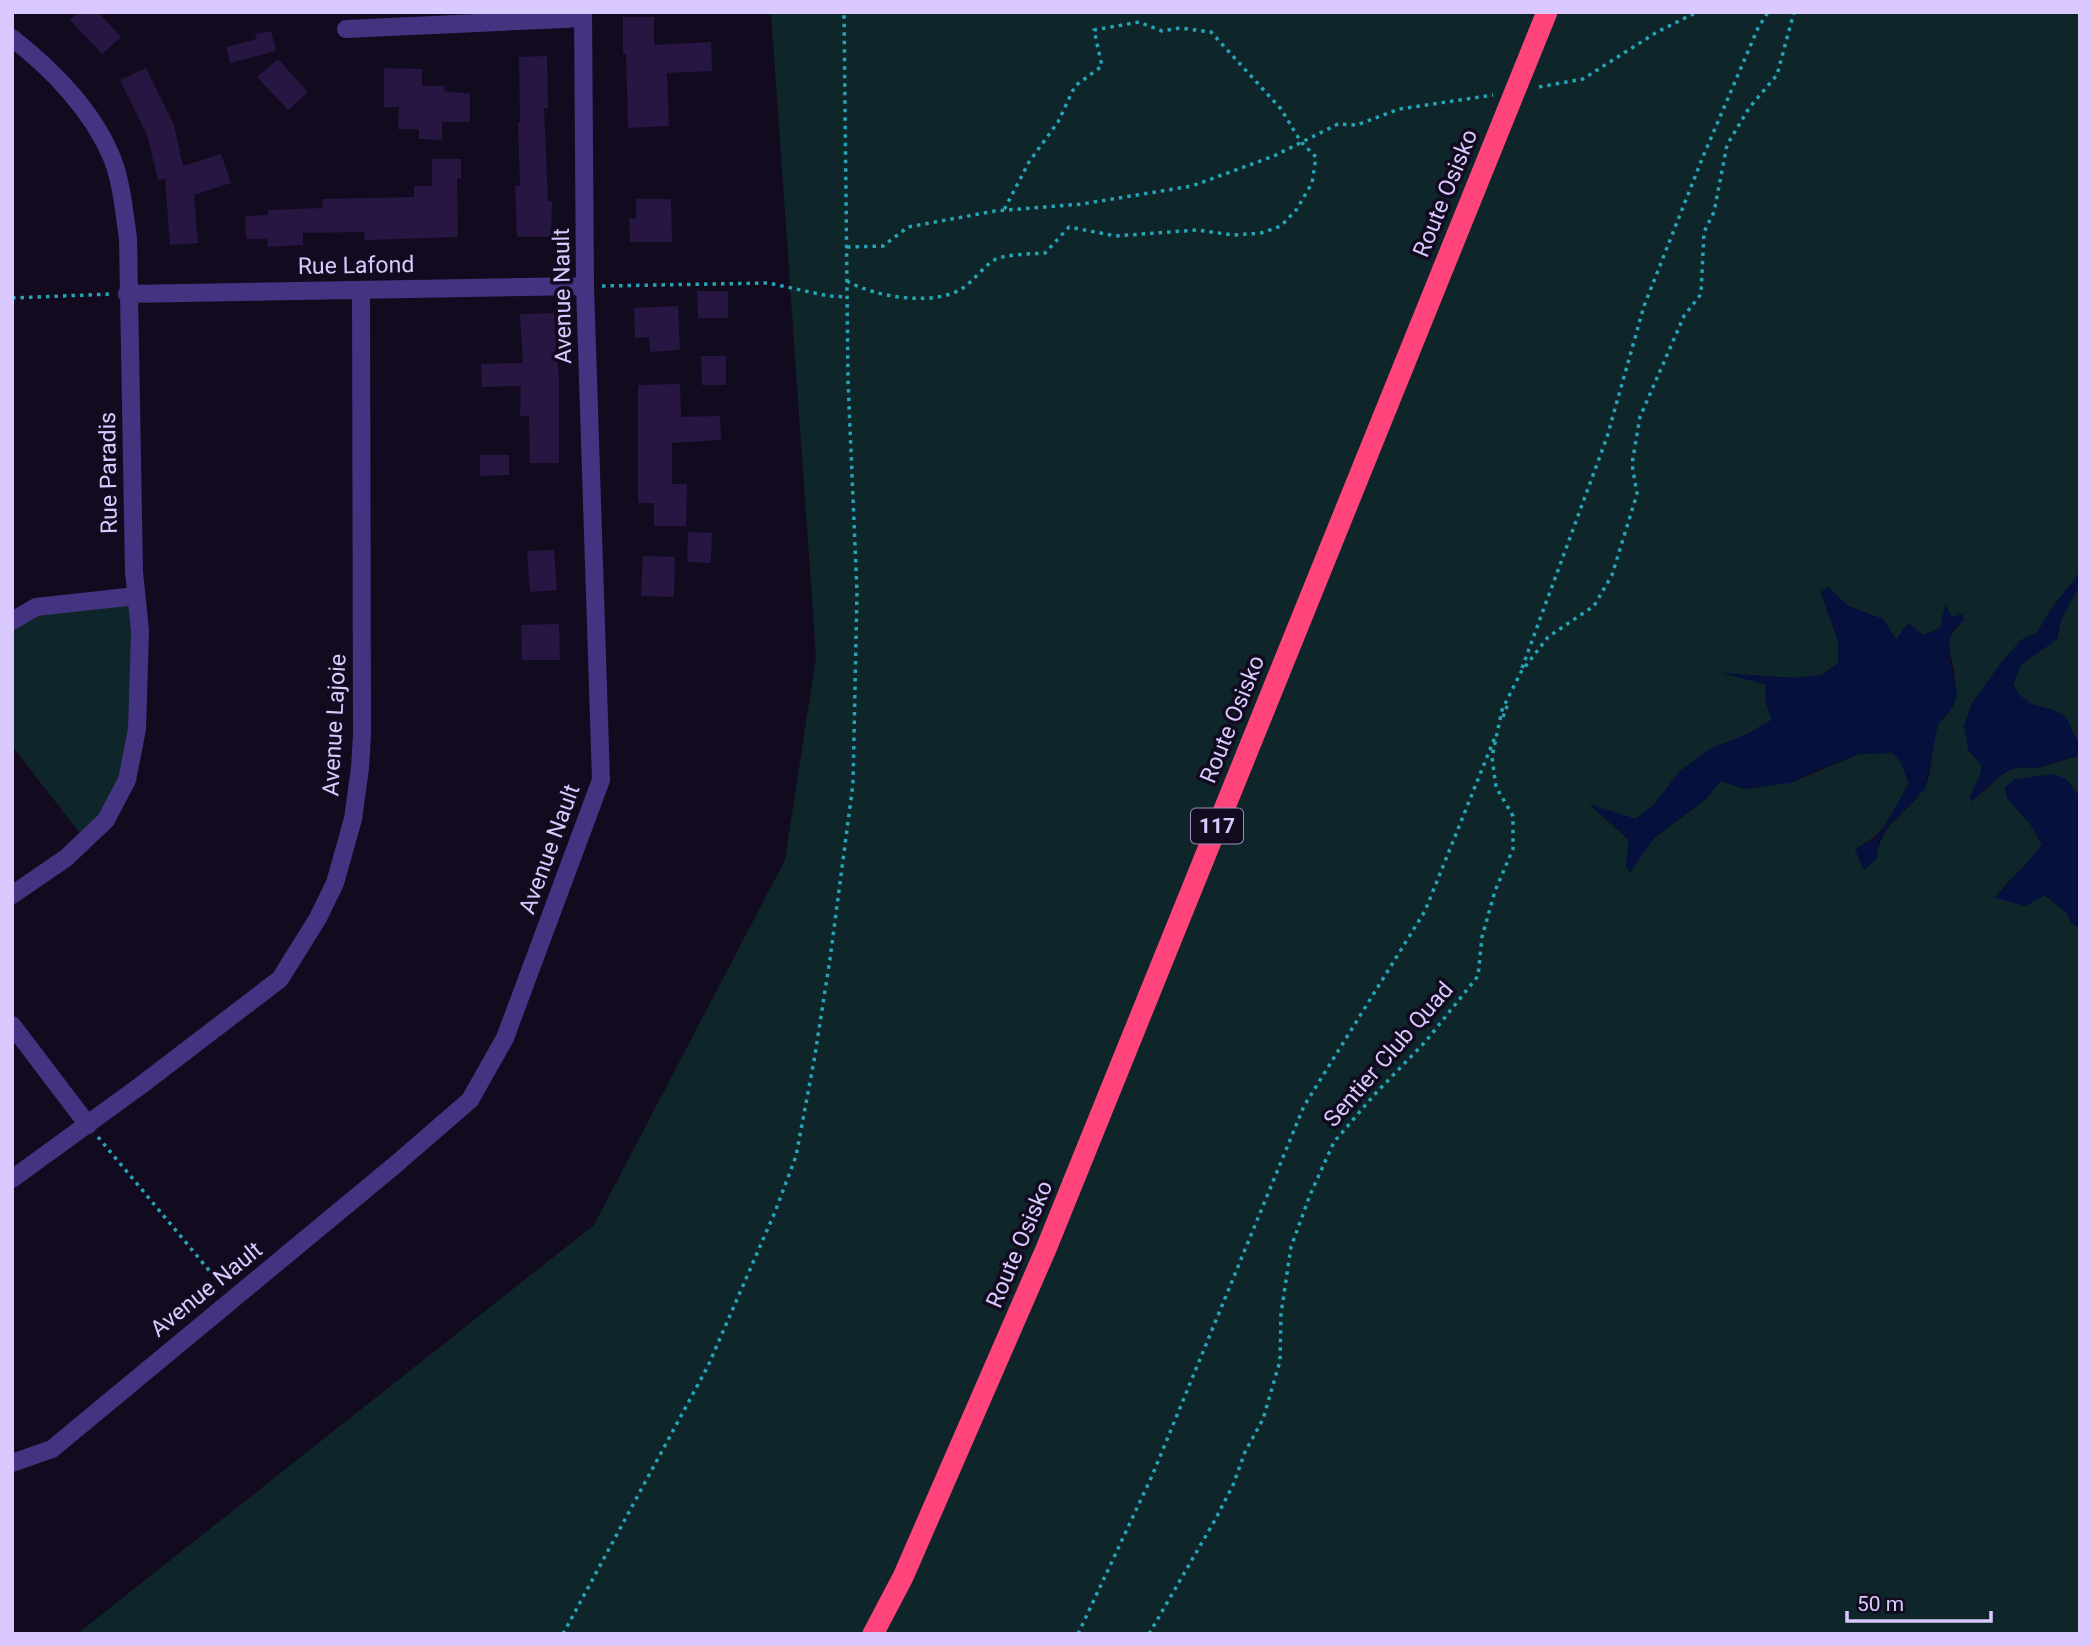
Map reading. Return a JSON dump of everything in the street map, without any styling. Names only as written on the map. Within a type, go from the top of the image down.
[{"type":"highway","name":"Route Osisko","points":[[873,1634],[903,1577],[1046,1249],[1547,12]]},
{"type":"street","points":[[346,29],[583,15]]},
{"type":"street","name":"Avenue Nault","points":[[12,1463],[52,1449],[395,1166],[470,1100],[505,1038],[601,780],[586,286],[583,15]]},
{"type":"street","name":"Rue Paradis","points":[[12,38],[46,66],[88,113],[113,160],[128,238],[134,572],[140,631],[137,720],[127,780],[106,820],[66,858],[12,895]]},
{"type":"street","name":"Rue Lafond","points":[[127,293],[586,286]]},
{"type":"street","name":"Avenue Lajoie","points":[[12,1179],[244,1009],[280,979],[318,918],[335,883],[353,819],[362,736],[361,290]]},
{"type":"street","points":[[12,621],[36,607],[136,596]]},
{"type":"street","points":[[12,1025],[88,1125]]},
{"type":"path","points":[[563,1634],[708,1366],[775,1212],[796,1156],[828,972],[853,784],[857,592],[848,382],[844,12]]},
{"type":"path","points":[[847,247],[883,246],[908,227],[1004,210],[1082,204],[1192,186],[1274,156],[1338,124],[1357,125],[1399,109],[1583,79],[1657,33],[1698,12]]},
{"type":"path","points":[[1078,1634],[1152,1476],[1304,1106],[1425,911],[1521,672],[1607,437],[1644,306],[1702,159],[1758,28],[1768,12]]},
{"type":"path","points":[[1521,672],[1548,637],[1594,606],[1612,575],[1637,494],[1632,464],[1640,417],[1684,316],[1701,295],[1704,232],[1714,212],[1727,145],[1749,108],[1776,75],[1794,12]]},
{"type":"path","points":[[847,281],[878,295],[937,297],[961,290],[995,260],[1045,253],[1069,227],[1116,236],[1197,230],[1233,235],[1271,230],[1281,226],[1289,218],[1312,183],[1316,157],[1301,142],[1280,109],[1211,32],[1180,28],[1163,31],[1139,22],[1094,30],[1102,66],[1075,86],[1058,122],[1029,162],[1004,210]]},
{"type":"path","points":[[586,286],[768,283],[847,297]]},
{"type":"path","points":[[12,298],[127,293]]},
{"type":"path","name":"Sentier Club Quad","points":[[1149,1634],[1215,1520],[1263,1419],[1280,1361],[1282,1314],[1291,1247],[1310,1195],[1334,1142],[1426,1041],[1478,976],[1482,937],[1495,891],[1513,849],[1513,816],[1496,787],[1492,757],[1499,728]]},
{"type":"path","points":[[88,1125],[233,1299]]},
{"type":"green space","points":[[771,12],[2080,12],[2080,572],[2049,612],[2037,633],[2021,640],[1971,705],[1968,749],[1981,765],[1981,773],[1970,797],[1982,792],[2010,770],[2037,768],[2080,755],[2080,797],[2067,780],[2007,798],[2031,825],[2042,845],[1995,897],[2044,895],[2066,912],[2071,922],[2080,929],[2080,1634],[77,1634],[594,1225],[785,860],[816,657]],"holes":[[[1828,587],[1848,606],[1882,619],[1897,640],[1924,635],[1941,628],[1946,606],[1952,617],[1964,620],[1951,635],[1949,642],[1954,669],[1954,690],[1949,711],[1937,727],[1926,784],[1915,800],[1888,827],[1876,859],[1864,870],[1855,849],[1881,829],[1909,783],[1900,761],[1893,753],[1859,754],[1790,783],[1720,781],[1706,799],[1654,838],[1630,872],[1626,866],[1629,840],[1591,806],[1635,819],[1654,805],[1680,771],[1712,748],[1745,735],[1772,720],[1765,699],[1765,684],[1726,674],[1795,678],[1822,675],[1838,663],[1838,641],[1821,593]]]},
{"type":"green space","points":[[2080,585],[2080,744],[2050,710],[2034,706],[2019,695],[2013,684],[2021,665],[2057,639],[2061,619]]},
{"type":"green space","points":[[136,596],[127,780],[86,841],[12,746],[12,621]]},
{"type":"shaded area","points":[[2080,572],[2080,585],[2061,619],[2057,639],[2021,665],[2013,684],[2019,694],[2032,704],[2054,710],[2067,719],[2080,755],[2035,768],[2020,767],[2009,770],[1995,779],[1971,802],[1970,797],[1981,773],[1981,765],[1968,749],[1964,726],[1971,705],[2021,640],[2037,633],[2049,612]]},
{"type":"shaded area","points":[[1828,587],[1848,606],[1883,619],[1896,640],[1908,623],[1924,635],[1940,628],[1945,605],[1952,617],[1962,614],[1964,620],[1953,630],[1949,640],[1950,661],[1957,693],[1954,705],[1938,724],[1925,789],[1890,824],[1879,841],[1876,859],[1864,870],[1855,849],[1874,840],[1909,783],[1900,761],[1893,753],[1859,754],[1790,783],[1745,789],[1720,781],[1706,799],[1654,838],[1630,872],[1626,866],[1629,839],[1589,804],[1636,819],[1654,805],[1680,771],[1712,748],[1745,735],[1772,720],[1765,699],[1765,684],[1721,673],[1795,678],[1822,675],[1838,663],[1838,641],[1821,592]]},
{"type":"shaded area","points":[[2054,774],[2067,780],[2080,797],[2080,929],[2071,922],[2066,912],[2045,895],[2026,906],[1995,898],[2042,845],[2031,825],[2007,798],[2005,787],[2015,779]]},
{"type":"building","points":[[79,12],[98,12],[121,37],[102,54],[70,20]]},
{"type":"building","points":[[623,17],[654,17],[654,45],[711,42],[712,71],[667,73],[669,126],[628,128]]},
{"type":"building","points":[[271,31],[276,51],[230,63],[226,47],[257,39],[255,34]]},
{"type":"building","points":[[547,56],[548,108],[544,108],[548,201],[552,201],[551,237],[517,237],[515,186],[520,186],[519,57]]},
{"type":"building","points":[[278,59],[308,92],[288,110],[257,77]]},
{"type":"building","points":[[146,68],[174,125],[183,166],[221,154],[231,183],[194,195],[198,243],[170,245],[165,179],[158,180],[147,135],[120,80]]},
{"type":"building","points":[[384,68],[422,69],[422,86],[444,86],[444,91],[470,94],[470,122],[442,122],[442,140],[419,139],[419,129],[398,129],[399,107],[384,107]]},
{"type":"building","points":[[432,159],[461,159],[461,178],[457,178],[458,237],[365,240],[364,232],[303,233],[303,245],[268,247],[267,239],[246,239],[245,216],[268,215],[268,210],[323,208],[322,199],[414,197],[414,186],[432,186]]},
{"type":"building","points":[[636,199],[671,199],[672,242],[630,242],[629,218],[636,219]]},
{"type":"building","points":[[697,291],[728,291],[728,318],[698,318]]},
{"type":"building","points":[[678,306],[680,350],[650,352],[649,337],[635,338],[634,308]]},
{"type":"building","points":[[554,313],[559,381],[559,463],[530,463],[529,416],[520,416],[521,386],[482,387],[481,364],[523,363],[520,314]]},
{"type":"building","points":[[701,356],[726,356],[726,385],[702,385]]},
{"type":"building","points":[[680,384],[681,417],[720,416],[721,440],[672,443],[672,484],[687,484],[686,526],[654,526],[654,503],[638,503],[638,385]]},
{"type":"building","points":[[480,455],[509,455],[509,475],[480,476]]},
{"type":"building","points":[[688,532],[712,533],[711,563],[687,562]]},
{"type":"building","points":[[554,550],[557,590],[530,592],[527,551]]},
{"type":"building","points":[[643,556],[675,557],[674,597],[641,596]]},
{"type":"building","points":[[559,624],[560,660],[522,660],[521,625]]}]
